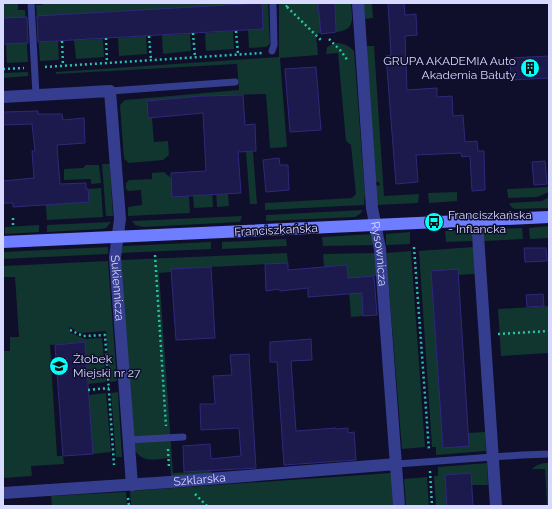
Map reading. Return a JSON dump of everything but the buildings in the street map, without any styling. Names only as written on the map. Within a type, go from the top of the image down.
[{"type":"street","name":"Rysownicza","points":[[358,3],[372,208],[380,249],[399,506]]},
{"type":"street","points":[[3,97],[110,91]]},
{"type":"street","name":"Sukiennicza","points":[[110,91],[120,219],[115,257],[132,485]]},
{"type":"street","name":"Franciszkańska","points":[[3,242],[549,217]]},
{"type":"street","points":[[477,220],[496,506]]},
{"type":"street","name":"Szklarska","points":[[3,493],[132,485],[397,464]]},
{"type":"lane","points":[[31,3],[36,95]]},
{"type":"lane","points":[[272,51],[274,45],[273,3]]},
{"type":"lane","points":[[110,91],[235,82]]},
{"type":"lane","points":[[128,440],[183,436]]},
{"type":"lane","points":[[397,464],[549,454]]},
{"type":"path","points":[[286,7],[321,40]]},
{"type":"path","points":[[236,31],[238,54]]},
{"type":"path","points":[[193,33],[195,57]]},
{"type":"path","points":[[149,36],[151,60]]},
{"type":"path","points":[[106,38],[107,63]]},
{"type":"path","points":[[62,41],[63,66]]},
{"type":"path","points":[[3,69],[272,51]]},
{"type":"path","points":[[13,218],[13,225]]},
{"type":"path","points":[[414,248],[432,506]]},
{"type":"path","points":[[155,255],[170,482]]},
{"type":"path","points":[[70,330],[83,336],[105,335],[114,465]]},
{"type":"path","points":[[485,335],[549,331]]},
{"type":"path","points":[[88,390],[124,387]]},
{"type":"green space","points":[[3,3],[18,3],[18,10],[25,10],[28,62],[7,63],[6,44],[20,43],[19,18],[3,18]]},
{"type":"green space","points":[[42,3],[262,3],[43,16],[44,42],[58,41],[59,60],[40,61],[36,5],[42,5]]},
{"type":"green space","points":[[262,3],[268,3],[270,44],[266,47],[249,48],[248,30],[263,29]]},
{"type":"green space","points":[[279,3],[318,3],[321,33],[316,34],[318,55],[280,58],[287,147],[270,148],[266,94],[201,96],[147,101],[148,118],[152,118],[154,142],[168,141],[169,155],[163,160],[129,163],[124,159],[120,105],[125,100],[239,90],[237,64],[56,74],[56,72],[279,57]]},
{"type":"green space","points":[[335,3],[351,3],[352,14],[350,26],[347,29],[336,32]]},
{"type":"green space","points":[[363,3],[372,3],[373,18],[364,19]]},
{"type":"green space","points":[[233,31],[234,49],[206,51],[205,33]]},
{"type":"green space","points":[[190,34],[191,51],[163,54],[162,35]]},
{"type":"green space","points":[[146,36],[147,54],[119,56],[118,38]]},
{"type":"green space","points":[[103,39],[104,57],[76,59],[74,40]]},
{"type":"green space","points":[[338,43],[351,48],[354,51],[365,194],[364,205],[265,210],[265,203],[352,198],[356,194],[351,145],[346,141],[338,53],[326,54],[327,47]]},
{"type":"green space","points":[[365,46],[374,46],[384,196],[419,194],[418,203],[376,205],[375,186],[380,185],[379,182],[374,182]]},
{"type":"green space","points":[[28,72],[28,76],[3,78],[3,73]]},
{"type":"green space","points":[[225,151],[229,206],[217,207],[214,157]]},
{"type":"green space","points":[[246,152],[253,152],[257,204],[250,204]]},
{"type":"green space","points":[[102,164],[110,164],[113,216],[106,216]]},
{"type":"green space","points":[[86,165],[99,165],[101,183],[91,184],[91,179],[64,180],[64,169],[83,168]]},
{"type":"green space","points":[[211,170],[213,207],[194,208],[193,196]]},
{"type":"green space","points":[[164,172],[189,196],[190,213],[128,216],[128,207],[142,205],[141,190],[129,191],[126,189],[126,183],[129,180],[152,179],[152,173]]},
{"type":"green space","points":[[44,184],[89,202],[88,189],[101,188],[103,217],[47,220]]},
{"type":"green space","points":[[549,187],[549,192],[537,197],[508,198],[507,189]]},
{"type":"green space","points":[[457,192],[457,201],[429,203],[428,193]]},
{"type":"green space","points":[[549,197],[549,208],[516,209],[512,208],[509,203],[542,201]]},
{"type":"green space","points":[[363,210],[355,217],[266,221],[266,215]]},
{"type":"green space","points":[[242,216],[240,222],[143,227],[135,225],[132,221]]},
{"type":"green space","points":[[111,222],[106,228],[101,229],[47,232],[47,225]]},
{"type":"green space","points":[[39,225],[39,232],[5,234],[5,227]]},
{"type":"green space","points":[[549,226],[549,238],[530,239],[529,228]]},
{"type":"green space","points":[[522,228],[523,239],[483,241],[483,233],[487,229]]},
{"type":"green space","points":[[468,230],[472,234],[472,241],[446,242],[445,231]]},
{"type":"green space","points":[[410,232],[410,244],[386,245],[386,234]]},
{"type":"green space","points":[[373,234],[375,245],[323,246],[322,237]]},
{"type":"green space","points":[[286,239],[287,246],[222,249],[222,242]]},
{"type":"green space","points":[[211,242],[211,249],[121,253],[123,246]]},
{"type":"green space","points":[[108,247],[108,254],[3,259],[3,252]]},
{"type":"green space","points":[[473,247],[475,274],[458,275],[457,269],[431,271],[443,448],[469,446],[468,433],[485,432],[486,451],[436,455],[436,447],[432,447],[419,251]]},
{"type":"green space","points":[[411,251],[425,447],[402,449],[386,253]]},
{"type":"green space","points":[[287,253],[288,263],[172,269],[171,272],[159,273],[173,473],[211,471],[212,474],[171,477],[170,458],[154,460],[145,459],[137,454],[134,449],[120,260]]},
{"type":"green space","points":[[376,253],[377,276],[361,277],[363,316],[351,317],[347,265],[324,267],[323,254]]},
{"type":"green space","name":"Żłobek Miejski nr 27","points":[[108,261],[117,381],[110,382],[106,331],[80,333],[70,327],[69,332],[85,339],[102,338],[106,382],[88,384],[85,342],[50,345],[57,456],[63,456],[64,464],[31,466],[32,476],[3,478],[3,351],[10,351],[10,337],[19,337],[15,277],[3,277],[3,266]]},
{"type":"green space","points":[[549,306],[549,353],[501,356],[498,309]]},
{"type":"green space","points":[[118,392],[122,457],[116,457],[111,393]]},
{"type":"green space","points":[[106,393],[111,452],[93,454],[89,395]]},
{"type":"green space","points":[[487,463],[488,485],[472,485],[471,473],[445,475],[447,506],[436,506],[434,476],[438,476],[438,467]]},
{"type":"green space","points":[[549,463],[549,506],[547,506],[545,469],[532,469],[540,464]]},
{"type":"green space","points":[[391,473],[393,506],[131,506],[130,491]]},
{"type":"green space","points":[[427,477],[429,506],[406,506],[404,479]]},
{"type":"green space","points":[[126,492],[127,506],[52,506],[51,496]]},
{"type":"place","name":"GRUPA AKADEMIA Auto Akademia Bałuty","points":[[530,68]]},
{"type":"place","name":"Franciszkańska - Inflancka","points":[[434,222]]},
{"type":"place","name":"Żłobek Miejski nr 27","points":[[59,366]]}]
